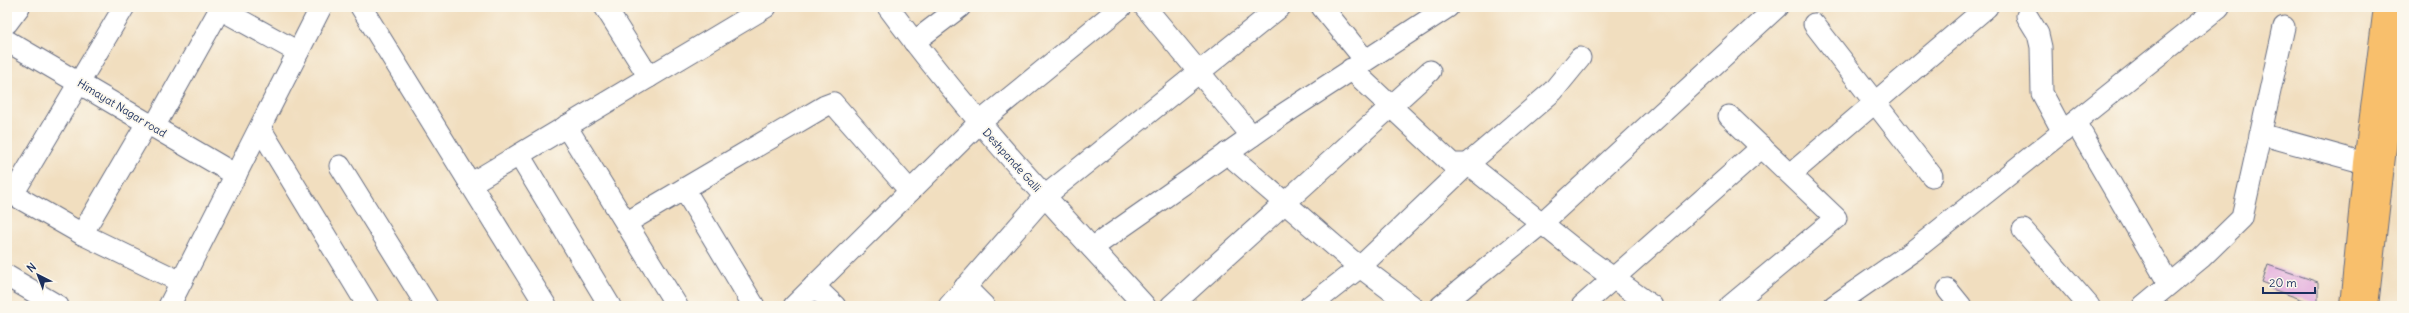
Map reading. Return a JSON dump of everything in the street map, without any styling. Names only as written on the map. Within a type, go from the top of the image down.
[{"type":"main road","points":[[2351,306],[2365,163],[2385,7]]},
{"type":"main road","points":[[2367,306],[2400,30],[2401,7]]},
{"type":"street","points":[[7,23],[18,7]]},
{"type":"street","points":[[124,7],[10,192],[82,234],[181,282]]},
{"type":"street","points":[[169,306],[321,7]]},
{"type":"street","points":[[361,7],[546,306]]},
{"type":"street","points":[[605,7],[649,77]]},
{"type":"street","points":[[470,184],[766,7]]},
{"type":"street","name":"Deshpande Galli","points":[[888,7],[979,123],[1145,306]]},
{"type":"street","points":[[914,42],[960,7]]},
{"type":"street","points":[[794,306],[979,123],[1121,7]]},
{"type":"street","points":[[1145,7],[1252,136]]},
{"type":"street","points":[[949,306],[1045,196],[1280,7]]},
{"type":"street","points":[[1322,7],[1358,65],[1390,106],[1452,164],[1468,164],[1613,278],[1652,306]]},
{"type":"street","points":[[1092,248],[1252,136],[1448,7]]},
{"type":"street","points":[[1441,306],[1542,223],[1777,7]]},
{"type":"street","points":[[1791,174],[1987,7]]},
{"type":"street","points":[[1835,306],[1913,250],[2219,7]]},
{"type":"street","points":[[82,234],[221,8],[298,52]]},
{"type":"street","points":[[2027,16],[2038,34],[2041,47],[2042,93],[2069,127],[2158,298],[2242,218],[2284,27]]},
{"type":"street","points":[[1814,24],[1932,176]]},
{"type":"street","name":"Himayat Nagar road","points":[[7,40],[236,176]]},
{"type":"street","points":[[1310,306],[1360,267],[1468,164],[1553,91],[1580,58]]},
{"type":"street","points":[[1171,306],[1430,71]]},
{"type":"street","points":[[626,223],[824,106],[833,103],[910,192]]},
{"type":"street","points":[[1729,116],[1836,218],[1730,306]]},
{"type":"street","points":[[566,126],[677,306]]},
{"type":"street","points":[[260,128],[368,306]]},
{"type":"street","points":[[2260,134],[2365,163]]},
{"type":"street","points":[[1582,306],[1762,147]]},
{"type":"street","points":[[1227,153],[1360,267],[1412,306]]},
{"type":"street","points":[[519,155],[610,306]]},
{"type":"street","points":[[340,166],[427,306]]},
{"type":"street","points":[[684,189],[754,306]]},
{"type":"street","points":[[2023,230],[2089,306]]},
{"type":"street","points":[[7,276],[58,306]]},
{"type":"street","points":[[814,286],[835,306]]},
{"type":"street","points":[[965,287],[984,306]]},
{"type":"street","points":[[1948,290],[1961,306]]},
{"type":"building","points":[[2268,265],[2318,282],[2318,305],[2269,288],[2270,285],[2262,282]]}]
